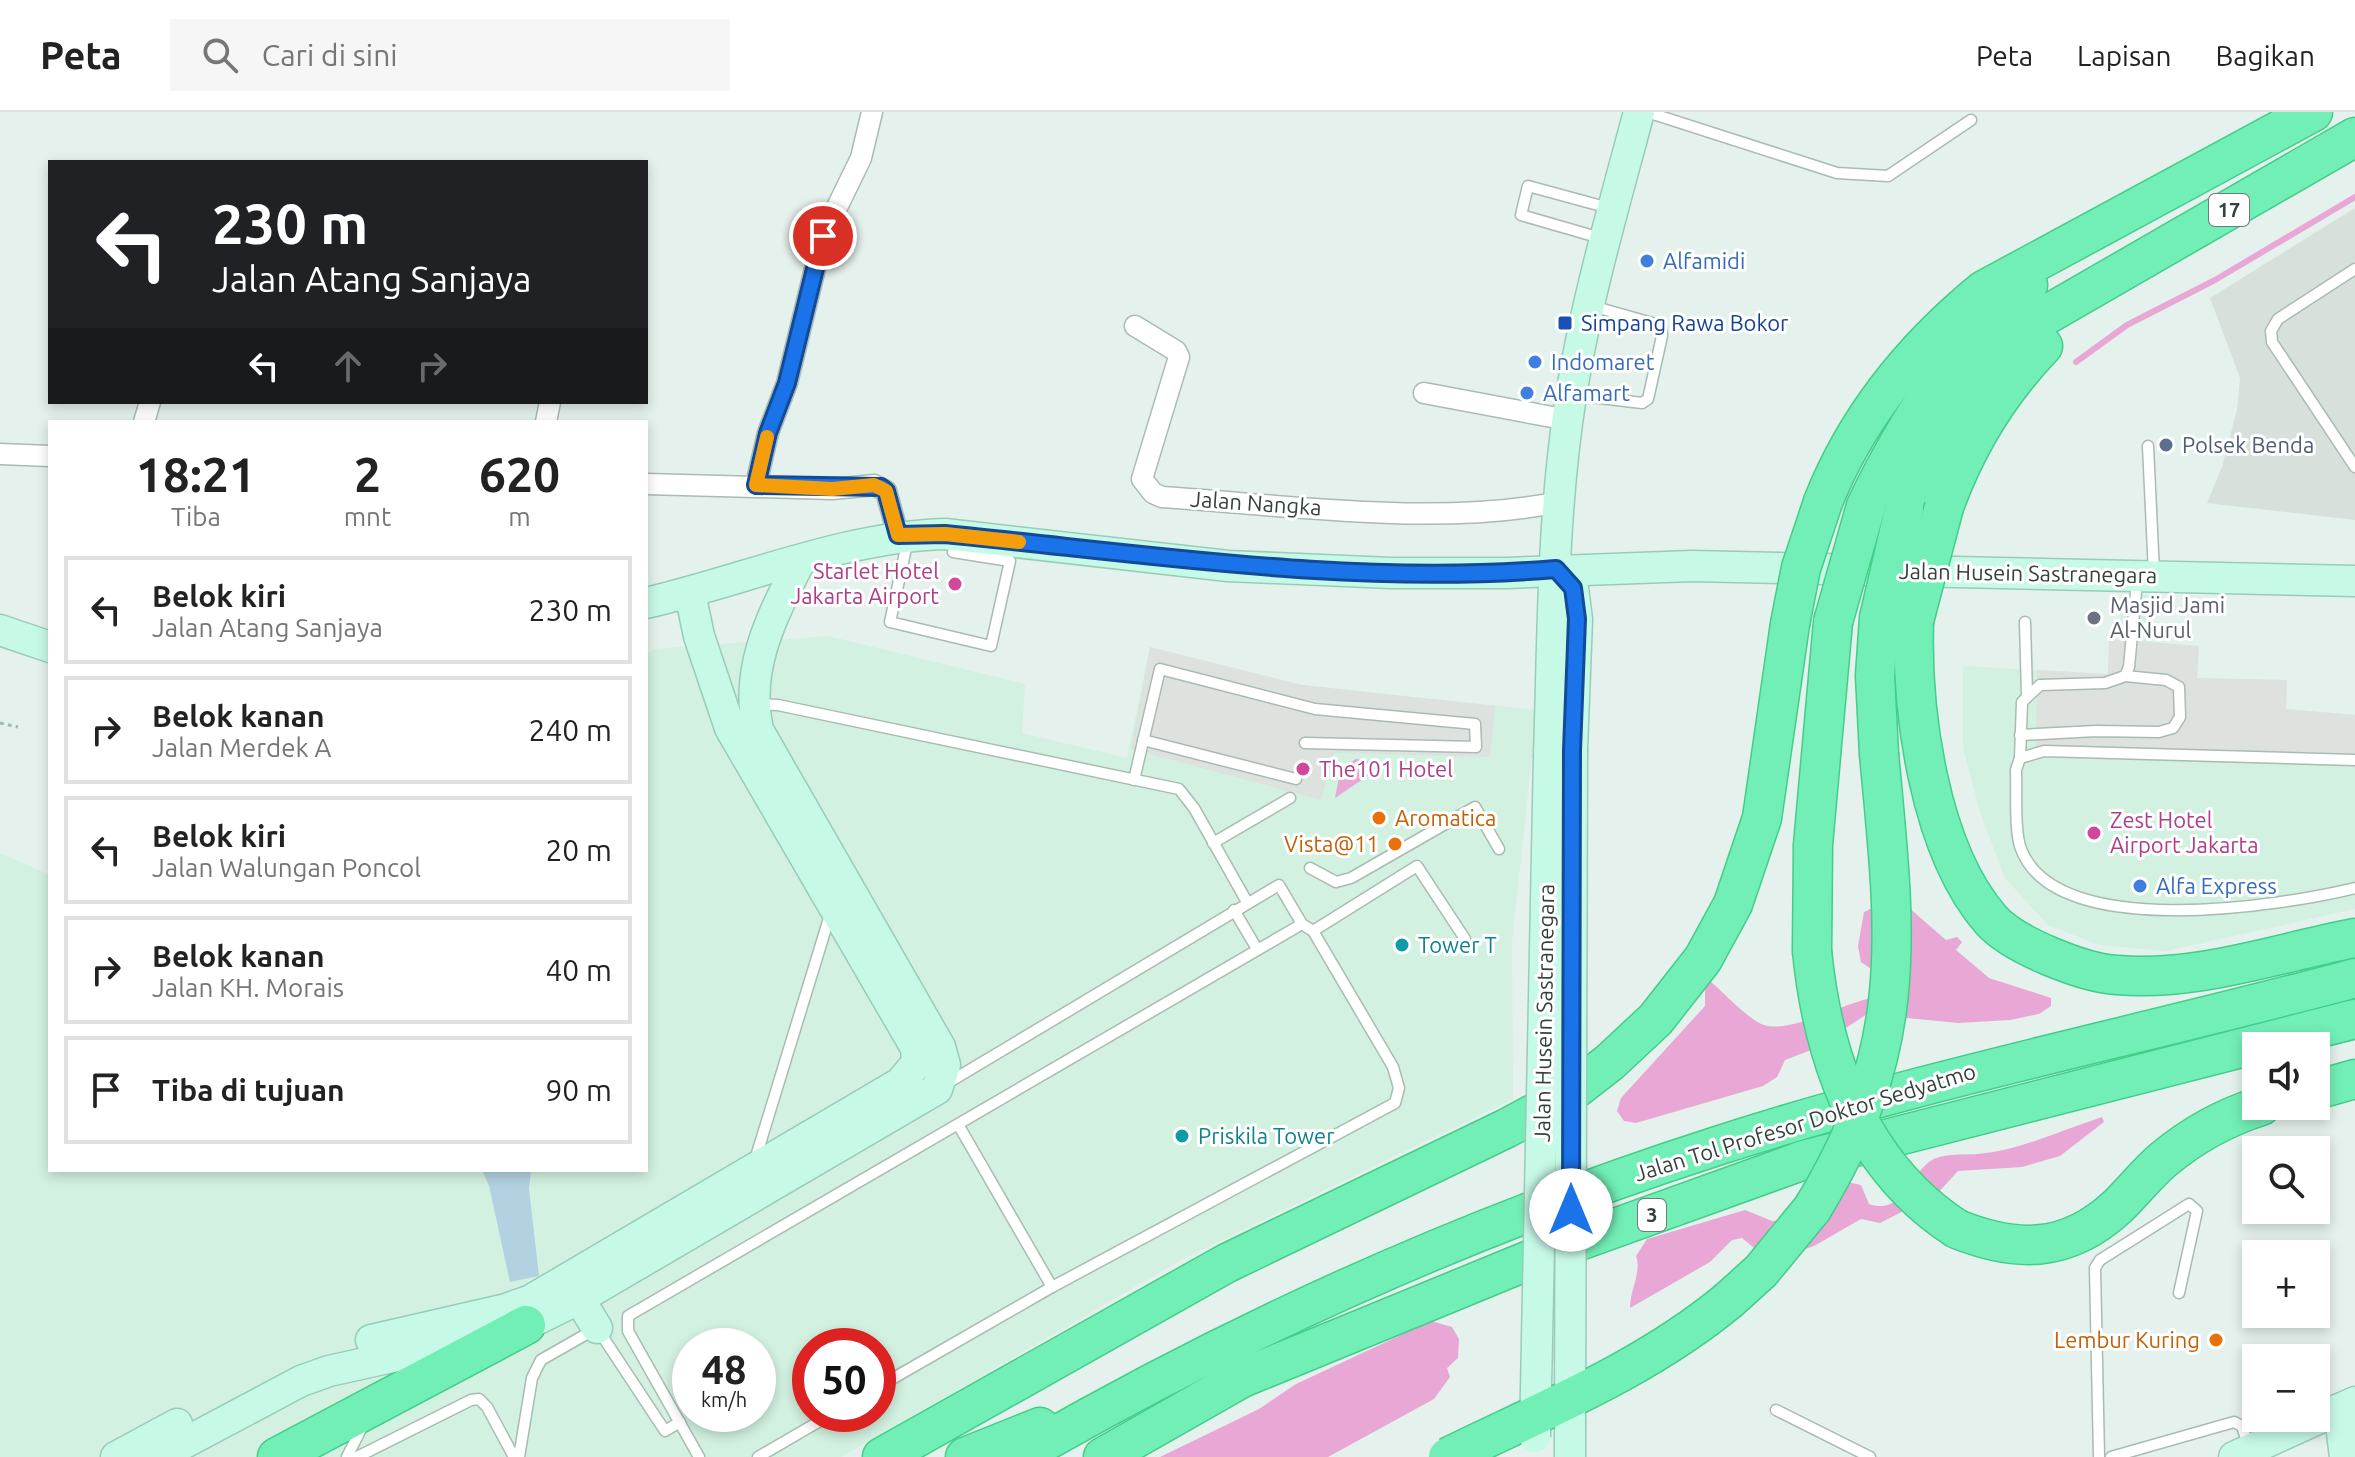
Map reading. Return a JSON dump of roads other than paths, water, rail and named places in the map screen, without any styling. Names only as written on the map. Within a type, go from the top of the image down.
[{"type":"highway","name":"17","points":[[2081,238],[2313,112]]},
{"type":"highway","name":"17","points":[[2103,283],[2355,137]]},
{"type":"highway","points":[[882,1457],[1227,1263],[1565,1097],[1610,1062],[1656,1019],[1703,959],[1741,884],[1764,808],[1801,568],[1838,466],[1865,420],[1923,344],[1984,290],[2081,238]]},
{"type":"highway","points":[[2081,238],[1997,312],[1950,363],[1901,435],[1866,506],[1833,622],[1814,829],[1812,951],[1828,1046],[1869,1141],[1913,1197],[1957,1229],[2019,1245],[2059,1243],[2103,1220],[2181,1146],[2225,1120],[2242,1114]]},
{"type":"highway","points":[[1448,1457],[1616,1375],[1699,1325],[1761,1271],[1819,1198],[1862,1116],[1874,1080],[1888,1013],[1893,906],[1875,676],[1961,461],[2015,376],[2103,283]]},
{"type":"highway","points":[[2103,283],[2029,325],[1985,371],[1958,403],[1933,443],[1919,468],[1904,510],[1896,619],[1912,669],[1925,768],[1960,868],[1992,922],[2070,966],[2116,975],[2195,972],[2355,938]]},
{"type":"highway","name":"Jalan Tol Profesor Doktor Sedyatmo","points":[[1018,1457],[1140,1386],[1343,1289],[1581,1191],[1721,1144],[1980,1069],[2355,978]]},
{"type":"highway","name":"Jalan Tol Profesor Doktor Sedyatmo","points":[[1103,1457],[1242,1378],[1554,1250],[1804,1160],[2355,1019]]},
{"type":"highway","points":[[2330,1049],[2355,1043]]},
{"type":"highway","points":[[1907,1134],[2078,1111],[2242,1070]]},
{"type":"highway","points":[[2330,1086],[2355,1079]]},
{"type":"highway","points":[[2330,1101],[2355,1098]]},
{"type":"highway","points":[[277,1457],[526,1325]]},
{"type":"highway","points":[[965,1457],[1140,1386]]},
{"type":"main road","name":"Jalan Husein Sastranegara","points":[[1570,1457],[1561,752],[1554,617],[1558,514],[1570,407],[1590,306],[1639,112]]},
{"type":"main road","points":[[1558,514],[1577,548],[1621,568]]},
{"type":"main road","points":[[1507,573],[1537,557],[1558,514]]},
{"type":"main road","points":[[648,603],[903,535],[945,534],[1012,551],[1228,566],[1391,573],[1507,573],[1556,569]]},
{"type":"main road","points":[[116,1457],[296,1362],[347,1346],[506,1309],[574,1289],[937,1089],[945,1065],[940,1047],[763,744],[754,704],[757,665],[764,636],[800,561]]},
{"type":"main road","name":"Jalan Husein Sastranegara","points":[[1556,569],[2148,566],[2355,581]]},
{"type":"main road","name":"Jalan Husein Sastranegara","points":[[1535,1447],[1561,752],[1577,619],[1573,588],[1556,569]]},
{"type":"main road","points":[[1507,573],[1538,591],[1554,617]]},
{"type":"main road","points":[[158,1457],[315,1376],[526,1325],[751,1169],[900,1083],[917,1063],[916,1048],[737,742],[699,636],[690,593]]},
{"type":"main road","points":[[0,630],[48,646]]},
{"type":"main road","points":[[574,1289],[597,1328]]},
{"type":"main road","points":[[2260,1452],[2347,1405]]},
{"type":"main road","points":[[2345,1457],[2347,1405]]},
{"type":"street","points":[[756,485],[768,433],[787,383],[823,236],[861,158],[872,112]]},
{"type":"street","name":"Jalan Nangka","points":[[1135,326],[1176,351],[1179,357],[1142,479],[1153,493],[1162,497],[1371,511],[1558,514]]},
{"type":"street","points":[[1424,393],[1570,407]]},
{"type":"street","points":[[0,454],[48,456]]},
{"type":"street","points":[[648,484],[832,489],[874,485],[888,499],[903,535]]},
{"type":"lane","points":[[1647,112],[1837,173],[1869,177],[1888,176],[1971,120]]},
{"type":"lane","points":[[1606,239],[1521,215],[1528,186],[1613,209]]},
{"type":"lane","points":[[2355,269],[2278,319],[2271,331],[2272,342],[2355,467]]},
{"type":"lane","points":[[1570,407],[1642,403],[1648,399],[1662,336],[1661,328],[1652,323],[1590,306]]},
{"type":"lane","points":[[2125,676],[2148,566],[2152,523],[2148,446]]},
{"type":"lane","points":[[903,535],[890,622],[991,646],[1012,551],[953,552]]},
{"type":"lane","points":[[2025,622],[2027,695],[2021,709],[2020,758],[2016,770],[2020,848],[2037,876],[2066,893],[2125,908],[2185,913],[2286,901],[2355,888]]},
{"type":"lane","points":[[1134,780],[1160,669],[1315,709],[1475,724],[1476,747],[1305,743]]},
{"type":"lane","points":[[2020,735],[2159,732],[2173,728],[2180,717],[2179,687],[2166,680],[2125,676],[2105,683],[2040,685],[2027,695]]},
{"type":"lane","points":[[724,710],[754,704],[778,705],[1179,789],[1247,902]]},
{"type":"lane","points":[[1143,740],[1296,779]]},
{"type":"lane","points":[[2020,758],[2044,751],[2355,760]]},
{"type":"lane","points":[[1213,843],[1290,798]]},
{"type":"lane","points":[[1310,868],[1336,882],[1351,878],[1475,807],[1499,849]]},
{"type":"lane","points":[[1313,931],[1417,866],[1465,939]]},
{"type":"lane","points":[[896,1377],[1052,1287],[1395,1103],[1399,1088],[1393,1067],[1313,931],[1302,924],[1279,885],[937,1089]]},
{"type":"lane","points":[[751,1169],[833,906]]},
{"type":"lane","points":[[1234,910],[1257,949]]},
{"type":"lane","points":[[672,1408],[628,1331],[628,1316],[1302,924]]},
{"type":"lane","points":[[959,1126],[1052,1287]]},
{"type":"lane","points":[[2099,1457],[2095,1268],[2100,1260],[2189,1204],[2197,1211],[2179,1293]]},
{"type":"lane","points":[[516,1457],[532,1378],[541,1360],[597,1328],[665,1431],[672,1427]]},
{"type":"lane","points":[[357,1457],[471,1400],[479,1399],[516,1457]]},
{"type":"lane","points":[[347,1457],[372,1407]]},
{"type":"lane","points":[[1776,1410],[1870,1457]]},
{"type":"lane","points":[[2111,1457],[2234,1422],[2242,1426],[2260,1452]]},
{"type":"lane","points":[[685,1432],[699,1457]]},
{"type":"lane","points":[[758,1457],[801,1432]]},
{"type":"waterway","points":[[2076,362],[2127,325],[2215,280],[2355,197]]},
{"type":"place","name":"Alfamidi","points":[[1647,261]]},
{"type":"place","name":"Simpang Rawa Bokor","points":[[1565,323]]},
{"type":"place","name":"Indomaret","points":[[1535,362]]},
{"type":"place","name":"Alfamart","points":[[1527,393]]},
{"type":"place","name":"Polsek Benda","points":[[2166,445]]},
{"type":"place","name":"Starlet Hotel Jakarta Airport","points":[[955,584]]},
{"type":"place","name":"Masjid Jami Al-Nurul","points":[[2094,618]]},
{"type":"place","name":"The101 Hotel","points":[[1303,769]]},
{"type":"place","name":"Aromatica","points":[[1379,818]]},
{"type":"place","name":"Zest Hotel Airport Jakarta","points":[[2094,833]]},
{"type":"place","name":"Vista@11","points":[[1395,844]]},
{"type":"place","name":"Alfa Express","points":[[2140,886]]},
{"type":"place","name":"Tower T","points":[[1402,945]]},
{"type":"place","name":"Priskila Tower","points":[[1182,1136]]},
{"type":"place","name":"Lembur Kuring","points":[[2216,1340]]}]
